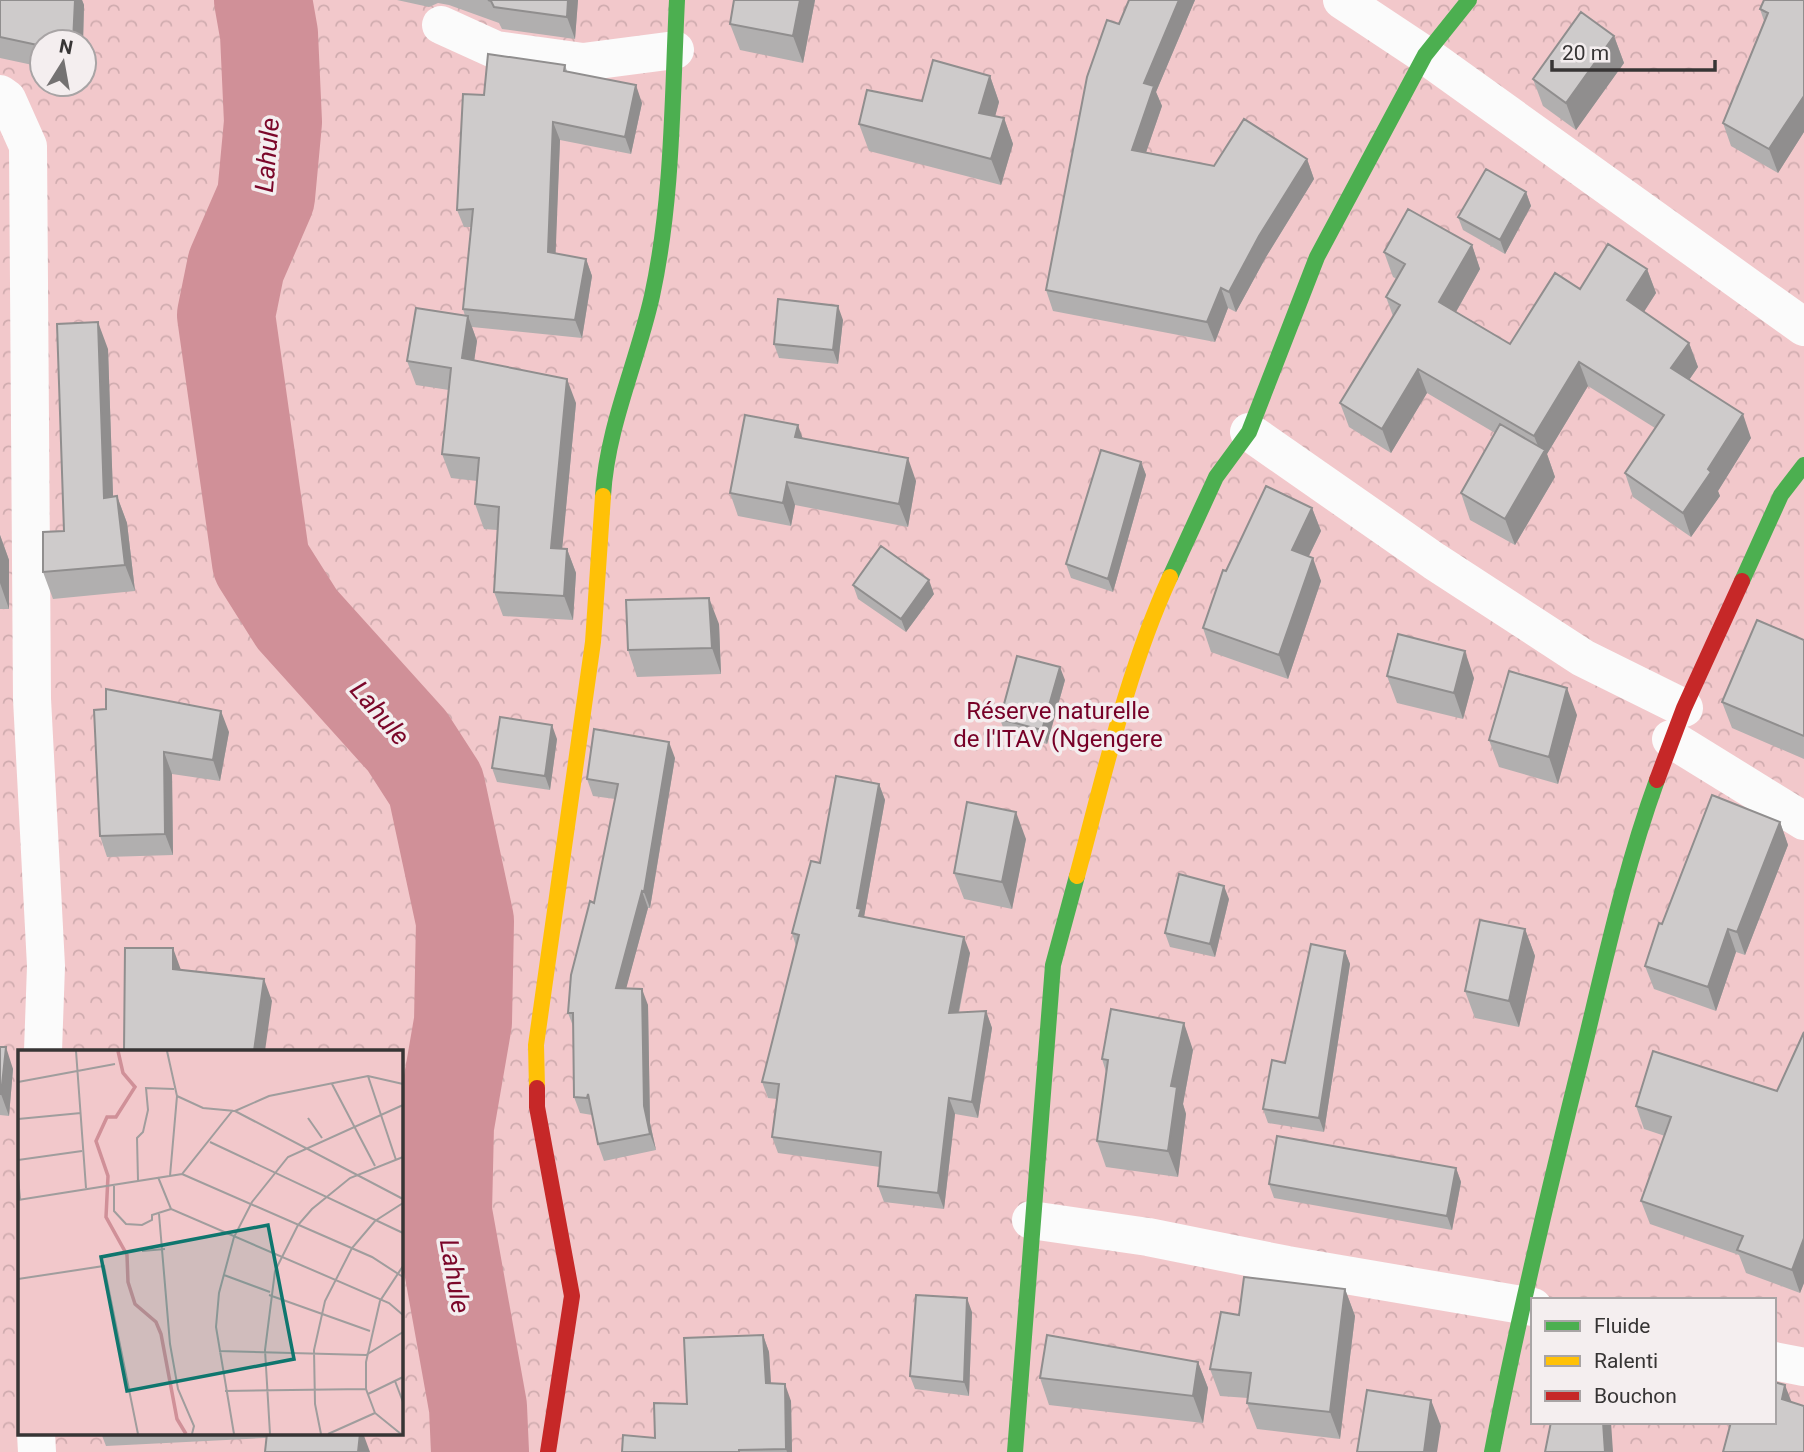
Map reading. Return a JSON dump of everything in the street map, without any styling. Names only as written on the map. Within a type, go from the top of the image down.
[{"type":"street","points":[[548,1452],[572,1296],[537,1107],[536,1045],[593,642],[605,464],[652,296],[668,195],[677,0]]},
{"type":"street","points":[[1342,0],[1424,55],[1804,327]]},
{"type":"street","points":[[1015,1452],[1053,965],[1093,815],[1152,617],[1216,477],[1248,432],[1317,257],[1424,55],[1469,0]]},
{"type":"street","points":[[441,25],[496,50],[583,62],[675,50]]},
{"type":"street","points":[[0,94],[7,99],[28,146],[32,699],[47,966],[43,1050]]},
{"type":"street","points":[[1248,432],[1434,561],[1583,658],[1677,724],[1804,821]]},
{"type":"street","points":[[1492,1452],[1625,880],[1677,724],[1781,495],[1804,465]]},
{"type":"street","points":[[1031,1220],[1148,1237],[1287,1265],[1526,1305]]},
{"type":"street","points":[[1776,1362],[1804,1367]]},
{"type":"street","points":[[36,1434],[37,1452]]},
{"type":"green space","name":"Réserve naturelle de l'ITAV (Ngengere","points":[[0,0],[1804,0],[1804,1452],[0,1452]]},
{"type":"building","points":[[0,0],[75,0],[74,28],[28,28],[28,43],[0,37]]},
{"type":"building","points":[[488,0],[568,0],[567,17],[494,7]]},
{"type":"building","points":[[734,0],[800,0],[793,36],[730,24]]},
{"type":"building","points":[[1129,0],[1179,0],[1144,83],[1154,86],[1132,150],[1214,166],[1244,119],[1307,159],[1259,236],[1229,292],[1221,288],[1207,322],[1046,290],[1087,77],[1107,20],[1119,24]]},
{"type":"building","points":[[1764,0],[1804,0],[1804,96],[1769,149],[1723,123],[1768,13],[1760,9]]},
{"type":"building","points":[[1581,12],[1614,36],[1566,103],[1533,79]]},
{"type":"building","points":[[488,54],[565,65],[564,71],[636,85],[625,137],[553,122],[548,252],[586,259],[575,320],[463,309],[473,209],[457,210],[463,94],[484,95]]},
{"type":"building","points":[[933,60],[990,76],[979,113],[1004,118],[991,159],[859,124],[867,90],[922,101]]},
{"type":"building","points":[[1486,169],[1526,192],[1500,240],[1458,217]]},
{"type":"building","points":[[1408,209],[1472,245],[1439,302],[1510,344],[1555,273],[1580,289],[1608,244],[1647,269],[1627,300],[1689,343],[1671,368],[1743,414],[1708,469],[1711,472],[1683,513],[1625,473],[1664,415],[1579,362],[1534,436],[1418,369],[1382,429],[1340,403],[1400,305],[1386,297],[1405,264],[1384,252]]},
{"type":"building","points":[[778,299],[838,306],[833,350],[774,344]]},
{"type":"building","points":[[416,308],[468,316],[462,358],[567,379],[551,548],[567,549],[564,596],[494,592],[499,507],[475,504],[479,458],[442,454],[451,368],[407,361]]},
{"type":"building","points":[[98,322],[104,498],[117,496],[125,565],[43,572],[43,532],[64,531],[57,324]]},
{"type":"building","points":[[745,415],[798,425],[795,437],[908,458],[899,504],[787,482],[783,503],[730,493]]},
{"type":"building","points":[[1500,424],[1545,450],[1505,519],[1461,493]]},
{"type":"building","points":[[1101,450],[1141,462],[1108,579],[1066,564]]},
{"type":"building","points":[[1266,486],[1312,508],[1292,550],[1313,558],[1279,655],[1203,628],[1223,570],[1226,571]]},
{"type":"building","points":[[881,546],[929,580],[901,619],[853,585]]},
{"type":"building","points":[[709,598],[712,648],[628,650],[626,600]]},
{"type":"building","points":[[1757,620],[1804,640],[1804,736],[1722,702]]},
{"type":"building","points":[[1398,634],[1465,651],[1454,693],[1387,676]]},
{"type":"building","points":[[1017,656],[1060,667],[1042,730],[1000,719]]},
{"type":"building","points":[[1509,671],[1567,688],[1549,757],[1489,740]]},
{"type":"building","points":[[106,689],[221,711],[213,760],[164,752],[165,834],[100,836],[94,710],[106,709]]},
{"type":"building","points":[[500,717],[552,725],[545,776],[492,768]]},
{"type":"building","points":[[594,729],[669,742],[644,892],[642,891],[616,988],[642,989],[644,1106],[650,1134],[598,1144],[588,1094],[587,1098],[574,1097],[573,1013],[568,1013],[571,975],[590,901],[594,903],[618,784],[587,779]]},
{"type":"building","points":[[836,776],[879,784],[857,908],[861,909],[859,916],[964,937],[949,1013],[986,1011],[972,1102],[949,1098],[938,1193],[878,1186],[881,1152],[772,1137],[779,1084],[762,1082],[799,935],[792,933],[811,861],[820,863]]},
{"type":"building","points":[[1712,795],[1780,822],[1737,932],[1728,929],[1708,987],[1645,966],[1659,923],[1662,924]]},
{"type":"building","points":[[967,802],[1016,812],[1002,882],[954,873]]},
{"type":"building","points":[[1179,874],[1224,886],[1210,944],[1165,933]]},
{"type":"building","points":[[1480,920],[1525,929],[1509,1001],[1465,991]]},
{"type":"building","points":[[1311,944],[1345,951],[1319,1118],[1263,1109],[1272,1060],[1285,1063]]},
{"type":"building","points":[[125,948],[173,948],[173,969],[264,979],[254,1050],[124,1050]]},
{"type":"building","points":[[1111,1009],[1184,1023],[1171,1086],[1177,1087],[1168,1151],[1097,1141],[1108,1060],[1102,1059]]},
{"type":"building","points":[[1804,1032],[1804,1238],[1792,1270],[1737,1250],[1743,1236],[1641,1201],[1671,1117],[1636,1106],[1653,1051],[1777,1091]]},
{"type":"building","points":[[0,1047],[6,1047],[1,1094],[0,1094]]},
{"type":"building","points":[[1277,1136],[1456,1168],[1447,1216],[1269,1184]]},
{"type":"building","points":[[1244,1277],[1345,1289],[1330,1412],[1247,1403],[1251,1373],[1210,1369],[1221,1312],[1239,1315]]},
{"type":"building","points":[[916,1295],[967,1298],[964,1382],[910,1376]]},
{"type":"building","points":[[763,1335],[766,1383],[785,1384],[786,1449],[739,1452],[622,1452],[623,1435],[655,1438],[654,1403],[687,1404],[684,1338]]},
{"type":"building","points":[[1047,1335],[1198,1362],[1193,1396],[1040,1378]]},
{"type":"building","points":[[1776,1383],[1785,1385],[1782,1399],[1804,1406],[1804,1452],[1723,1452],[1730,1424],[1776,1424]]},
{"type":"building","points":[[1367,1390],[1431,1400],[1424,1452],[1357,1452]]},
{"type":"building","points":[[1551,1424],[1603,1424],[1605,1452],[1545,1452]]},
{"type":"building","points":[[267,1434],[360,1434],[358,1452],[265,1452]]},
{"type":"waterway","name":"Lahule","points":[[263,0],[269,34],[273,122],[266,197],[236,266],[226,315],[261,562],[297,619],[407,741],[436,786],[465,921],[463,1022],[445,1126],[443,1212],[478,1407],[480,1452]]},
{"type":"traffic: fast","points":[[603,496],[610,445],[646,321],[659,259],[668,186],[677,0]]},
{"type":"traffic: fast","points":[[1170,577],[1216,477],[1249,432],[1317,257],[1425,55],[1469,0]]},
{"type":"traffic: fast","points":[[1742,581],[1781,495],[1804,465]]},
{"type":"traffic: fast","points":[[1492,1452],[1535,1252],[1608,949],[1625,881],[1657,780]]},
{"type":"traffic: fast","points":[[1015,1452],[1053,965],[1077,876]]},
{"type":"traffic: slow","points":[[537,1088],[536,1045],[593,642],[603,496]]},
{"type":"traffic: slow","points":[[1077,876],[1129,687],[1170,577]]},
{"type":"traffic: jam","points":[[1657,780],[1684,708],[1742,581]]},
{"type":"traffic: jam","points":[[537,1088],[537,1107],[572,1296],[548,1452]]}]
